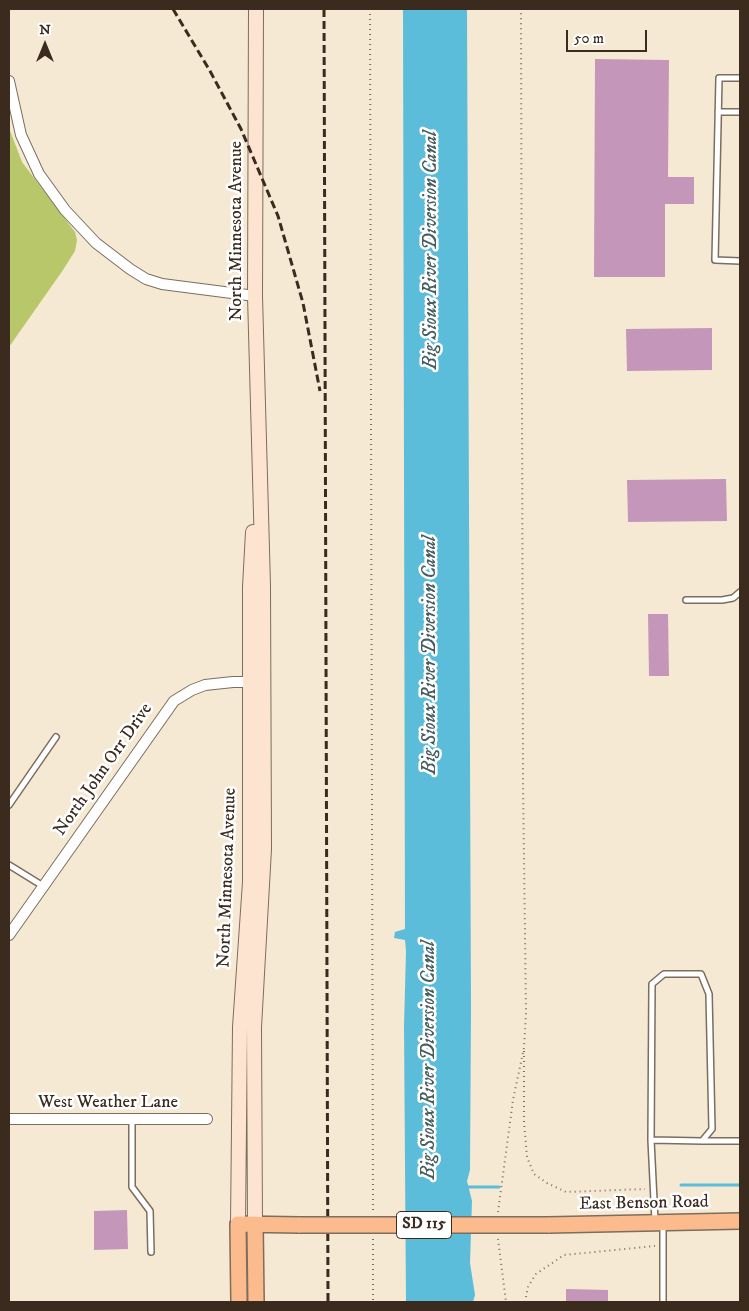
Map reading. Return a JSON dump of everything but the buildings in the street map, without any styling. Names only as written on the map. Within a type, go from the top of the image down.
[{"type":"main road","name":"North Minnesota Avenue","points":[[239,1302],[240,1027],[250,882],[257,682],[263,586],[255,296],[256,9]]},
{"type":"main road","name":"North Minnesota Avenue","points":[[256,1302],[254,1027],[263,874],[257,682]]},
{"type":"main road","name":"East Benson Road","points":[[255,1224],[548,1225],[659,1221],[740,1222]]},
{"type":"main road","name":"SD 115","points":[[238,1224],[255,1224]]},
{"type":"street","points":[[9,81],[21,135],[39,174],[66,210],[96,243],[146,279],[162,284],[255,296]]},
{"type":"street","name":"North John Orr Drive","points":[[9,935],[174,701],[192,690],[205,685],[257,682]]},
{"type":"street","name":"West Weather Lane","points":[[9,1119],[207,1119]]},
{"type":"lane","points":[[740,78],[719,78],[715,260],[740,261]]},
{"type":"lane","points":[[718,112],[740,112]]},
{"type":"lane","points":[[686,600],[722,600],[732,598],[740,592]]},
{"type":"lane","points":[[9,805],[56,737]]},
{"type":"lane","points":[[9,865],[42,886]]},
{"type":"lane","points":[[663,1302],[663,1246],[655,1189],[651,1140],[652,984],[664,974],[701,974],[708,994],[712,1129],[702,1141]]},
{"type":"lane","points":[[132,1119],[132,1187],[150,1211],[152,1218],[151,1252]]},
{"type":"lane","points":[[651,1140],[740,1141]]},
{"type":"path","points":[[370,9],[373,1214]]},
{"type":"path","points":[[521,9],[524,1048],[527,1157],[534,1174],[548,1184],[566,1192],[655,1189]]},
{"type":"path","points":[[497,1219],[512,1100],[524,1048]]},
{"type":"path","points":[[498,1233],[506,1302]]},
{"type":"path","points":[[373,1234],[373,1302]]},
{"type":"path","points":[[525,1302],[528,1287],[536,1274],[564,1254],[663,1246]]},
{"type":"green space","points":[[9,128],[22,162],[75,232],[77,240],[75,251],[63,270],[9,347]]},
{"type":"water","name":"Big Sioux River Diversion Canal","points":[[403,9],[467,9],[471,1009],[470,1170],[467,1181],[472,1201],[470,1263],[475,1295],[473,1302],[406,1302],[404,1026],[406,951],[405,940],[394,938],[395,932],[405,929]]},
{"type":"waterway","points":[[681,1185],[740,1185]]},
{"type":"waterway","points":[[465,1187],[499,1187]]},
{"type":"railway","points":[[173,9],[210,71],[241,129],[278,216],[303,303],[320,391]]},
{"type":"railway","points":[[324,9],[328,1302]]}]
